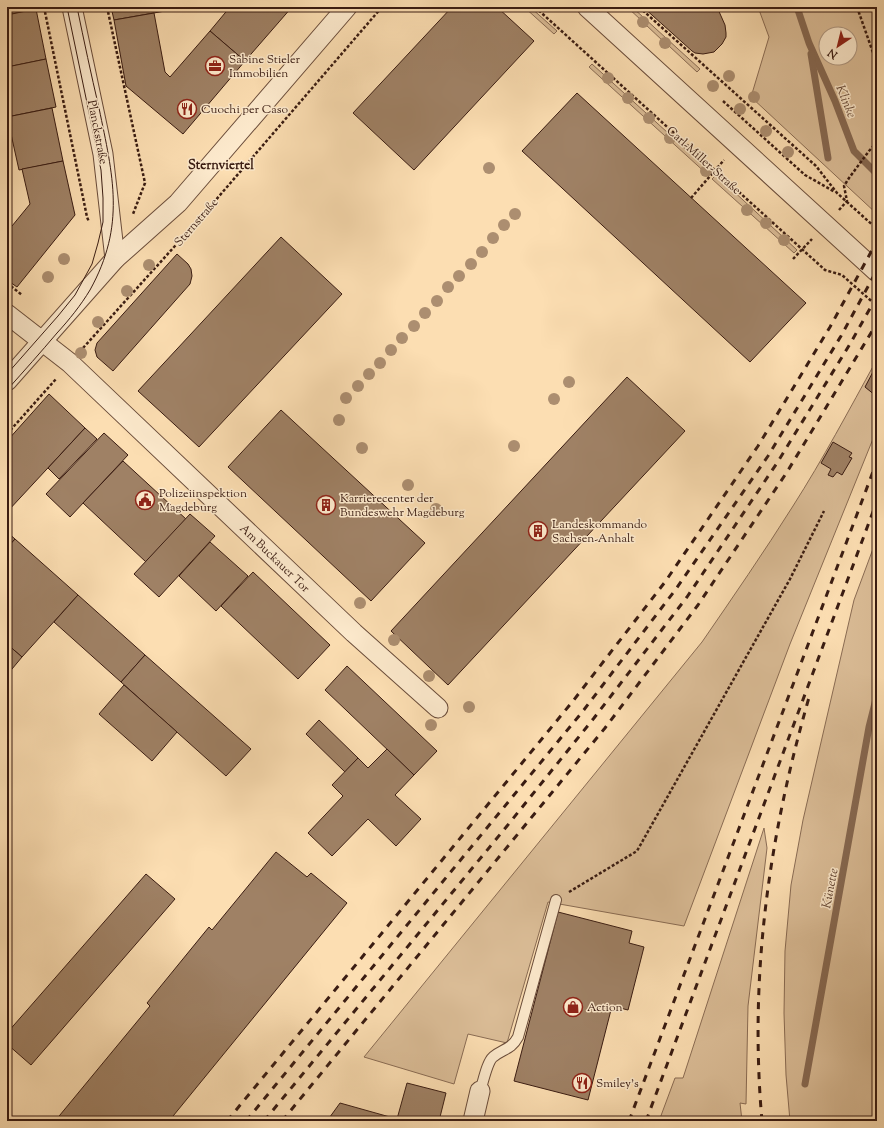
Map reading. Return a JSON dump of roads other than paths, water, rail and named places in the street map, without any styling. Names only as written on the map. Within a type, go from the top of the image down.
[{"type":"street","name":"Planckstraße","points":[[72,7],[103,154],[115,259]]},
{"type":"street","points":[[7,381],[115,259],[178,203],[347,7]]},
{"type":"street","points":[[587,7],[877,272]]},
{"type":"street","name":"Am Buckauer Tor","points":[[7,314],[70,363],[354,633],[438,708]]},
{"type":"street","points":[[473,1121],[480,1091]]},
{"type":"lane","points":[[480,1091],[490,1060],[511,1046],[518,1037],[556,900]]},
{"type":"waterway","name":"Klinke","points":[[797,7],[809,43],[835,101],[854,151],[877,174]]},
{"type":"waterway","name":"Künette","points":[[811,54],[828,158]]},
{"type":"waterway","name":"Künette","points":[[805,1084],[869,727],[877,695]]},
{"type":"tram line","points":[[7,374],[75,295],[92,264],[103,222],[101,170],[67,7]]},
{"type":"tram line","points":[[7,390],[66,323],[83,301],[101,266],[109,244],[112,222],[112,178],[109,156],[77,7]]},
{"type":"railway","points":[[227,1121],[573,701],[665,582],[758,446],[830,327],[877,241]]},
{"type":"railway","points":[[246,1121],[583,711],[676,589],[768,456],[841,336],[877,270]]},
{"type":"railway","points":[[264,1121],[507,826],[594,718],[687,597],[777,463],[850,344],[877,296]]},
{"type":"railway","points":[[282,1121],[605,728],[698,605],[787,472],[877,323]]},
{"type":"railway","points":[[629,1121],[877,461]]},
{"type":"railway","points":[[646,1121],[877,501]]},
{"type":"railway","points":[[762,1121],[758,1013],[766,906],[773,853],[783,800],[810,694]]},
{"type":"place","name":"Sabine Stieler Immobilien","points":[[215,66]]},
{"type":"place","name":"Cuochi per Caso","points":[[187,109]]},
{"type":"place","name":"Polizeiinspektion Magdeburg","points":[[145,500]]},
{"type":"place","name":"Karrierecenter der Bundeswehr Magdeburg","points":[[326,505]]},
{"type":"place","name":"Landeskommando Sachsen-Anhalt","points":[[538,531]]},
{"type":"place","name":"Action","points":[[573,1007]]},
{"type":"place","name":"Smiley's","points":[[582,1083]]},
{"type":"district","name":"Sternviertel","points":[[221,164]]}]
